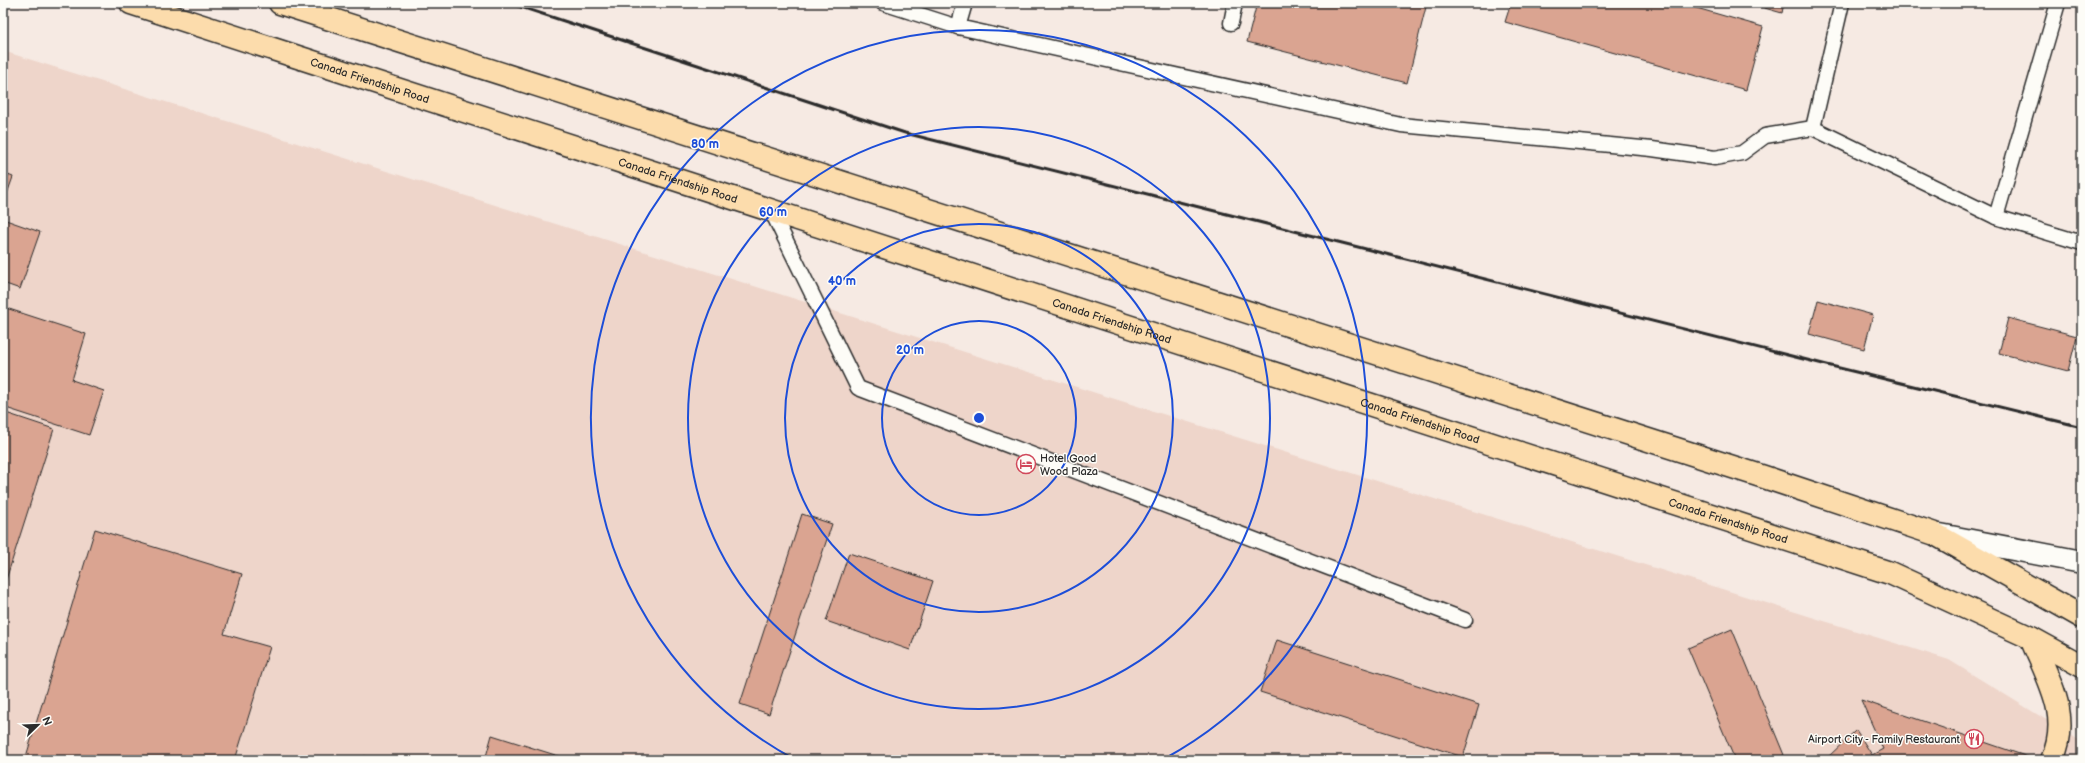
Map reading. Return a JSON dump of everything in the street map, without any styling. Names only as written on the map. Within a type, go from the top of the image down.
[{"type":"main road","name":"Canada Friendship Road","points":[[131,3],[1890,572],[2031,638],[2082,666]]},
{"type":"main road","points":[[280,3],[1756,474],[1935,534],[2082,617]]},
{"type":"main road","points":[[2031,638],[2060,709],[2060,736],[2052,760]]},
{"type":"street","points":[[1935,534],[2082,562]]},
{"type":"lane","points":[[883,3],[958,27],[1402,125],[1652,149],[1715,158],[1742,153],[1764,136],[1813,128],[1996,217],[2082,243]]},
{"type":"lane","points":[[958,27],[966,3]]},
{"type":"lane","points":[[1231,23],[1234,3]]},
{"type":"lane","points":[[1813,128],[1842,3]]},
{"type":"lane","points":[[1996,217],[2058,3]]},
{"type":"lane","points":[[771,210],[858,388],[1465,620]]},
{"type":"shaded area","points":[[3,51],[1949,660],[2082,742],[2082,760],[3,760]]},
{"type":"building","points":[[1257,3],[1427,3],[1407,83],[1247,42]]},
{"type":"building","points":[[1511,3],[1679,3],[1763,27],[1746,90],[1505,22]]},
{"type":"building","points":[[1747,3],[1784,3],[1782,13]]},
{"type":"building","points":[[3,173],[13,177],[3,205]]},
{"type":"building","points":[[3,219],[40,232],[20,289],[3,283]]},
{"type":"building","points":[[1818,300],[1873,315],[1864,349],[1809,334]]},
{"type":"building","points":[[3,307],[86,334],[72,380],[104,391],[89,435],[3,407]]},
{"type":"building","points":[[2008,318],[2077,336],[2068,371],[1999,353]]},
{"type":"building","points":[[3,412],[54,429],[3,589]]},
{"type":"building","points":[[802,514],[832,524],[769,714],[740,704]]},
{"type":"building","points":[[95,529],[242,574],[224,634],[270,647],[235,760],[25,760]]},
{"type":"building","points":[[849,553],[933,581],[910,650],[826,621]]},
{"type":"building","points":[[1732,629],[1784,755],[1773,760],[1735,760],[1688,648]]},
{"type":"building","points":[[1277,640],[1479,705],[1463,757],[1260,692]]},
{"type":"building","points":[[1861,700],[2034,759],[1825,760],[1856,730],[1872,755],[1883,749]]},
{"type":"building","points":[[492,735],[571,760],[485,760]]},
{"type":"building","points":[[364,756],[380,760],[363,760]]},
{"type":"railway","points":[[509,3],[905,133],[1827,365],[2082,427]]},
{"type":"place","name":"Hotel Good Wood Plaza","points":[[1026,464]]},
{"type":"place","name":"Airport City - Family Restaurant","points":[[1974,739]]}]
